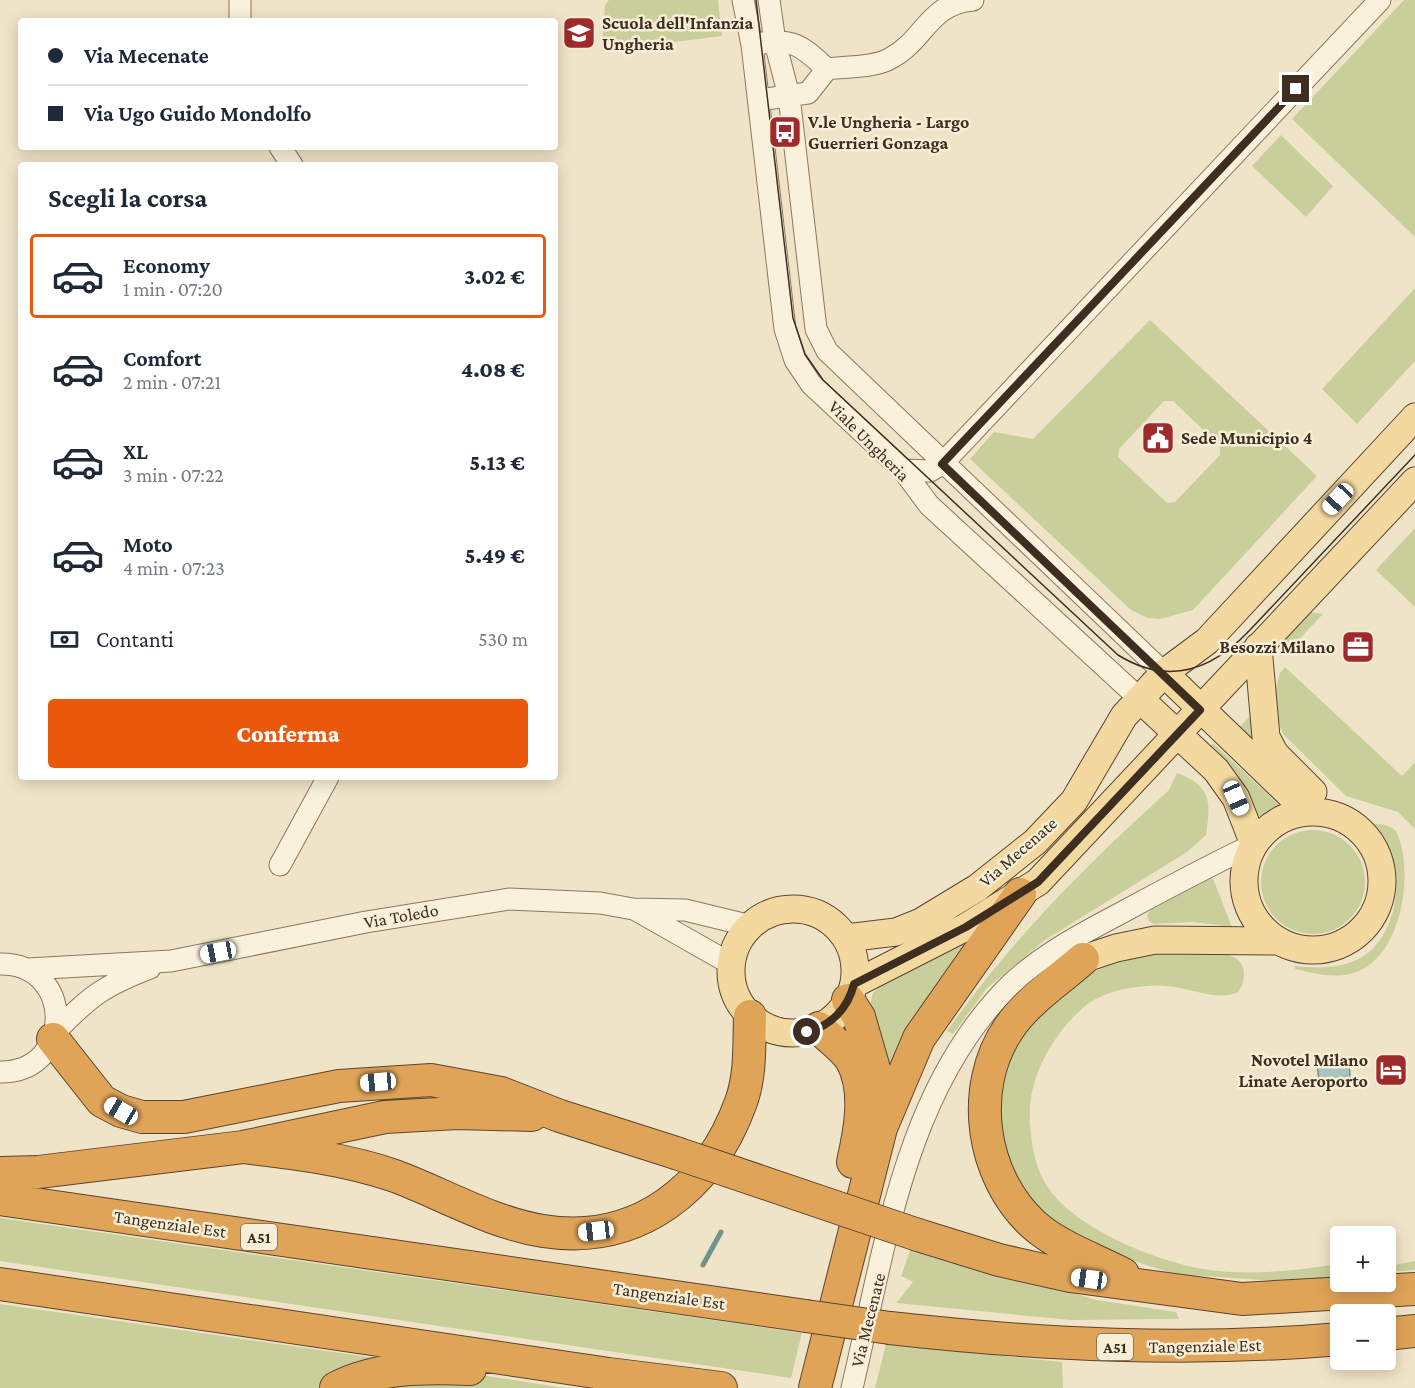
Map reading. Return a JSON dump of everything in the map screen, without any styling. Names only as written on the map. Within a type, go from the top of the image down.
[{"type":"highway","points":[[815,1388],[881,1128],[919,1038],[1020,894]]},
{"type":"highway","points":[[1083,959],[1021,1013],[997,1048],[984,1113],[987,1141],[996,1173],[1008,1195],[1035,1226],[1147,1287]]},
{"type":"highway","points":[[851,992],[876,1070],[881,1095],[881,1128]]},
{"type":"highway","points":[[243,1147],[348,1163],[393,1176],[505,1220],[543,1231],[579,1233],[614,1229],[647,1218],[667,1204],[693,1183],[719,1145],[742,1100],[749,1064],[750,1016]]},
{"type":"highway","points":[[800,1388],[847,1195],[860,1118],[858,1077],[851,1059],[819,1028]]},
{"type":"highway","points":[[54,1036],[102,1101],[121,1111],[142,1116],[184,1117],[339,1086],[431,1080],[501,1093],[560,1116],[918,1235],[1029,1267],[1070,1276],[1242,1299],[1415,1289]]},
{"type":"highway","points":[[0,1173],[38,1172],[243,1147],[385,1118],[457,1113],[560,1116]]},
{"type":"highway","name":"Tangenziale Est","points":[[0,1199],[890,1328],[1005,1341],[1125,1347],[1213,1347],[1330,1340]]},
{"type":"highway","points":[[0,1284],[609,1374],[721,1388]]},
{"type":"highway","points":[[1396,1333],[1415,1331]]},
{"type":"highway","points":[[336,1388],[353,1379],[389,1371],[437,1368],[609,1374]]},
{"type":"main road","name":"Via Mecenate","points":[[846,938],[896,932],[921,922],[978,888],[1035,842],[1074,801],[1124,716],[1164,673],[1207,641],[1415,417]]},
{"type":"main road","name":"Via Mecenate","points":[[819,1028],[833,1019],[851,992],[966,927],[1038,882],[1415,481]]},
{"type":"main road","name":"Via Mecenate","points":[[1083,959],[1116,948],[1155,940],[1279,942],[1303,950],[1333,947],[1362,930],[1376,908],[1382,883],[1378,858],[1359,829],[1337,816],[1270,746],[1263,728],[1258,647]]},
{"type":"main road","points":[[1164,673],[1308,812]]},
{"type":"main road","points":[[1140,699],[1179,733],[1224,780],[1236,798],[1254,844]]},
{"type":"main road","name":"Via Mecenate","points":[[1279,942],[1259,925],[1247,902],[1244,886],[1245,868],[1254,844],[1278,821],[1308,812],[1337,816]]},
{"type":"main road","points":[[819,1028],[807,1032],[786,1033],[767,1028],[750,1016],[735,992],[731,964],[738,943],[751,926],[772,913],[804,910],[828,919],[846,938],[855,968],[851,992]]},
{"type":"street","points":[[240,0],[240,18]]},
{"type":"street","name":"Viale Ungheria","points":[[743,0],[752,45],[785,329],[795,360],[811,384],[903,470],[929,505],[1140,699]]},
{"type":"street","name":"Viale Ungheria","points":[[770,0],[775,42],[789,96],[816,329],[827,351],[942,464],[1164,673]]},
{"type":"street","points":[[759,100],[807,93],[827,69],[887,61],[902,50],[944,8],[973,0]]},
{"type":"street","points":[[903,470],[930,471],[942,464],[1380,0]]},
{"type":"street","points":[[752,45],[775,42],[798,44],[827,69]]},
{"type":"street","points":[[790,344],[816,329]]},
{"type":"street","points":[[280,865],[326,780]]},
{"type":"street","name":"Via Mecenate","points":[[852,1388],[909,1159],[939,1085],[959,1051],[988,1011],[1011,984],[1036,963],[1073,939],[1254,844]]},
{"type":"street","name":"Via Toledo","points":[[171,961],[366,922],[509,899],[600,903],[633,909]]},
{"type":"street","points":[[633,909],[684,910],[751,926]]},
{"type":"street","points":[[633,909],[731,964]]},
{"type":"street","name":"Via Mecenate","points":[[959,1051],[1026,993],[1083,959]]},
{"type":"street","points":[[0,964],[28,969],[171,961]]},
{"type":"street","points":[[0,1071],[29,1066],[43,1054],[54,1036],[88,998],[119,980],[171,961]]},
{"type":"street","points":[[28,969],[43,981],[53,996],[57,1014],[54,1036]]},
{"type":"green space","points":[[609,0],[718,0],[722,36],[666,43],[662,39],[602,46],[605,5]]},
{"type":"green space","points":[[1404,0],[1415,0],[1415,237],[1292,119]]},
{"type":"green space","points":[[1281,135],[1333,186],[1306,217],[1252,166]]},
{"type":"green space","points":[[1415,288],[1415,361],[1357,424],[1322,389]]},
{"type":"green space","points":[[1150,320],[1317,476],[1193,610],[1160,619],[1148,618],[1131,610],[970,459],[994,432],[1033,439]],"holes":[[[1164,401],[1173,401],[1220,446],[1220,455],[1175,502],[1167,503],[1118,457],[1119,449]]]},
{"type":"green space","points":[[1415,528],[1415,607],[1376,570]]},
{"type":"green space","points":[[1309,612],[1323,614],[1289,650],[1281,643]]},
{"type":"green space","points":[[1285,667],[1402,776],[1415,762],[1415,829],[1398,812],[1346,796],[1283,734],[1277,719],[1275,691],[1280,673]]},
{"type":"green space","points":[[1252,714],[1262,748],[1238,729]]},
{"type":"green space","points":[[1213,743],[1277,803],[1279,808],[1276,812],[1255,824],[1209,747]]},
{"type":"green space","points":[[1177,773],[1197,784],[1206,796],[1208,813],[1206,835],[1187,852],[1045,940],[987,988],[953,1034],[947,1031],[997,965],[1024,934],[1109,846],[1169,790]]},
{"type":"green space","points":[[1370,823],[1384,825],[1396,831],[1402,847],[1404,889],[1394,932],[1383,950],[1370,964],[1353,973],[1346,975],[1316,974],[1295,969],[1295,966],[1332,967],[1347,964],[1367,954],[1385,931],[1395,901],[1395,871],[1390,852]]},
{"type":"green space","points":[[1313,830],[1333,834],[1350,845],[1361,862],[1365,882],[1361,902],[1350,919],[1333,930],[1313,934],[1293,930],[1276,919],[1265,902],[1261,882],[1265,862],[1276,845],[1293,834]]},
{"type":"green space","points":[[1212,876],[1232,927],[1193,922],[1154,924],[1149,921],[1147,915],[1151,910]]},
{"type":"green space","points":[[991,919],[887,1078],[867,1015],[873,993],[889,977]]},
{"type":"green space","points":[[1202,951],[1228,955],[1240,962],[1243,967],[1243,982],[1238,992],[1223,995],[1164,986],[1128,988],[1104,995],[1084,1007],[1072,1018],[1052,1044],[1044,1059],[1037,1074],[1030,1106],[1032,1144],[1043,1179],[1055,1197],[1073,1213],[1096,1229],[1147,1253],[1197,1268],[1234,1272],[1280,1271],[1330,1265],[1330,1282],[1304,1283],[1175,1274],[1108,1253],[1049,1220],[1027,1196],[1003,1153],[997,1084],[1033,1013],[1092,972],[1123,960],[1148,954]]},
{"type":"green space","points":[[0,1218],[802,1333],[791,1378],[0,1261]]},
{"type":"green space","points":[[911,1248],[1097,1300],[1176,1312],[1179,1319],[1071,1320],[896,1303],[913,1282],[901,1276]]},
{"type":"green space","points":[[1415,1261],[1415,1270],[1396,1271],[1396,1265]]},
{"type":"green space","points":[[0,1304],[389,1360],[318,1388],[0,1388]]},
{"type":"green space","points":[[886,1344],[1062,1362],[1063,1388],[875,1388]]},
{"type":"green space","points":[[481,1375],[565,1388],[356,1388]]},
{"type":"water","points":[[1349,1061],[1350,1077],[1319,1080],[1317,1064]]},
{"type":"waterway","points":[[703,1265],[721,1232]]},
{"type":"tram line","points":[[756,0],[793,318],[805,354],[823,380],[1118,655],[1136,665],[1171,672],[1188,670],[1220,656],[1249,631],[1415,455]]},
{"type":"place","name":"Scuola dell'Infanzia Ungheria","points":[[579,33]]},
{"type":"place","name":"V.le Ungheria - Largo Guerrieri Gonzaga","points":[[785,132]]},
{"type":"place","name":"Sede Municipio 4","points":[[1158,438]]},
{"type":"place","name":"Besozzi Milano","points":[[1358,647]]},
{"type":"place","name":"Novotel Milano Linate Aeroporto","points":[[1391,1070]]},
{"type":"route","points":[[807,1032],[826,1024],[839,1014],[851,995],[854,984],[966,927],[1038,882],[1200,710],[1009,525],[942,464],[1296,89]]}]
